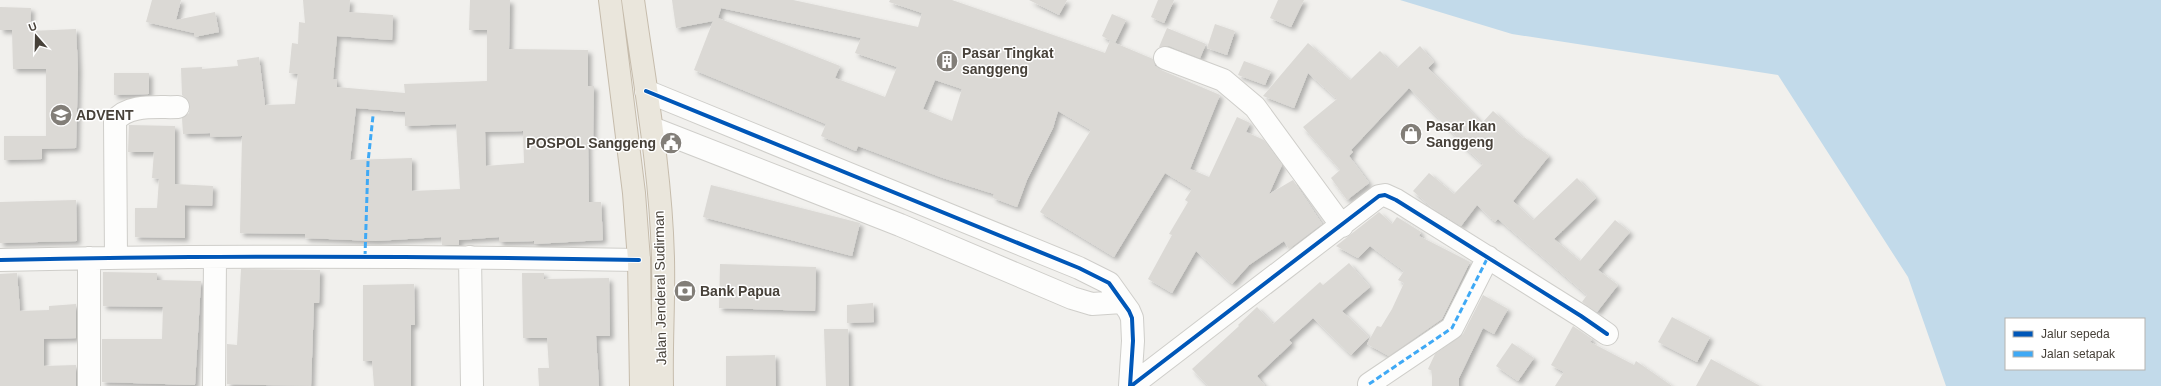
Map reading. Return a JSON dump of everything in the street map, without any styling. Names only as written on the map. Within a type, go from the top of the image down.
[{"type":"highway","points":[[610,0],[634,193],[639,260],[641,386]]},
{"type":"highway","name":"Jalan Jenderal Sudirman","points":[[633,0],[652,128],[663,258],[662,386]]},
{"type":"street","points":[[1165,58],[1223,80],[1255,107],[1342,226]]},
{"type":"street","points":[[646,91],[1079,268],[1109,283],[1132,318],[1133,341],[1130,386]]},
{"type":"street","points":[[116,258],[115,121],[119,116],[136,108],[178,107]]},
{"type":"street","points":[[652,128],[900,225],[1020,276],[1092,304],[1122,302]]},
{"type":"street","points":[[1130,386],[1342,226],[1374,199],[1385,195],[1396,200],[1488,257],[1607,334]]},
{"type":"street","points":[[900,225],[908,199]]},
{"type":"street","points":[[1020,276],[1030,249]]},
{"type":"street","points":[[470,257],[472,386]]},
{"type":"street","points":[[0,260],[89,258],[470,257],[639,260]]},
{"type":"street","points":[[1369,384],[1452,328],[1488,257]]},
{"type":"street","points":[[89,258],[89,386]]},
{"type":"street","points":[[214,386],[215,258]]},
{"type":"water","points":[[1400,0],[2161,0],[2161,386],[1946,386],[1908,277],[1778,75],[1512,34]]},
{"type":"building","points":[[152,0],[181,0],[176,20],[215,12],[219,32],[194,37],[194,33],[146,22]]},
{"type":"building","points":[[303,0],[350,0],[349,12],[393,15],[392,40],[337,36],[333,79],[337,80],[337,87],[405,93],[404,84],[487,81],[487,30],[469,30],[470,0],[510,0],[509,49],[588,50],[588,86],[594,86],[593,143],[588,143],[589,202],[601,202],[603,240],[534,244],[534,241],[499,242],[499,237],[459,240],[459,245],[442,245],[441,237],[375,241],[305,238],[305,234],[240,233],[242,136],[210,137],[210,133],[183,134],[182,118],[189,113],[190,106],[188,100],[182,95],[181,68],[202,67],[202,69],[238,66],[237,60],[259,57],[265,105],[295,104],[298,74],[289,73],[292,43],[298,44],[299,22],[305,23]],"holes":[[[356,108],[405,112],[405,126],[456,124],[460,189],[412,191],[412,158],[350,160]],[[523,131],[524,163],[486,166],[485,132]]]},
{"type":"building","points":[[672,0],[793,0],[918,27],[922,13],[889,2],[890,0],[952,0],[1105,53],[1110,41],[1153,59],[1155,66],[1161,70],[1220,95],[1190,169],[1209,177],[1237,117],[1250,123],[1246,132],[1264,140],[1282,165],[1269,194],[1293,180],[1322,224],[1289,249],[1284,241],[1249,265],[1232,284],[1196,251],[1172,293],[1148,279],[1172,235],[1169,234],[1188,202],[1185,200],[1192,189],[1165,173],[1114,257],[1040,212],[1091,130],[1058,111],[1053,128],[1027,180],[1017,207],[993,198],[994,194],[943,178],[858,146],[856,151],[821,136],[826,124],[694,70],[713,21],[676,28]],"holes":[[[721,8],[861,38],[855,53],[897,67],[885,97],[835,78],[840,66],[718,18]],[[935,80],[962,89],[952,121],[923,109]]]},
{"type":"building","points":[[1029,0],[1067,0],[1059,15]]},
{"type":"building","points":[[1158,0],[1174,0],[1164,23],[1151,17]]},
{"type":"building","points":[[1278,0],[1304,0],[1291,27],[1270,18]]},
{"type":"building","points":[[0,7],[31,8],[30,31],[76,29],[78,69],[76,148],[42,149],[42,159],[4,160],[4,136],[46,136],[46,69],[13,69],[12,30],[0,30]]},
{"type":"building","points":[[1112,14],[1126,20],[1115,43],[1102,36]]},
{"type":"building","points":[[1215,24],[1235,31],[1227,55],[1207,48]]},
{"type":"building","points":[[1167,28],[1206,44],[1200,58],[1169,46],[1159,47]]},
{"type":"building","points":[[1308,43],[1350,80],[1380,51],[1397,68],[1420,46],[1434,62],[1428,68],[1482,123],[1493,111],[1523,138],[1524,137],[1549,156],[1513,201],[1533,220],[1577,178],[1596,198],[1554,239],[1580,261],[1615,220],[1630,232],[1598,270],[1618,285],[1597,312],[1582,302],[1587,295],[1498,219],[1495,222],[1477,205],[1461,226],[1434,209],[1413,191],[1429,173],[1454,194],[1483,164],[1462,145],[1463,144],[1409,88],[1351,150],[1353,152],[1349,156],[1369,183],[1347,200],[1331,178],[1340,170],[1303,127],[1337,99],[1308,73],[1294,108],[1263,96]]},
{"type":"building","points":[[1244,61],[1271,71],[1265,85],[1238,75]]},
{"type":"building","points":[[114,73],[149,73],[149,94],[114,95]]},
{"type":"building","points":[[129,125],[175,126],[175,184],[213,186],[212,206],[185,205],[185,238],[135,237],[135,208],[157,208],[159,179],[152,178],[154,152],[128,152]]},
{"type":"building","points":[[711,185],[860,223],[852,256],[703,217]]},
{"type":"building","points":[[76,200],[77,241],[0,243],[0,202]]},
{"type":"building","points":[[1379,212],[1392,224],[1397,217],[1421,232],[1419,236],[1470,262],[1442,319],[1389,356],[1367,344],[1377,326],[1381,327],[1392,309],[1404,283],[1398,280],[1404,271],[1370,246],[1358,258],[1336,246]]},
{"type":"building","points":[[1349,263],[1370,287],[1342,311],[1369,337],[1351,355],[1313,318],[1289,340],[1292,343],[1257,376],[1265,386],[1208,386],[1192,369],[1239,326],[1238,325],[1257,307],[1273,324],[1320,282],[1323,285]]},
{"type":"building","points":[[720,264],[816,267],[815,311],[719,308]]},
{"type":"building","points":[[241,269],[320,270],[319,303],[314,303],[311,386],[227,384],[227,344],[237,345]]},
{"type":"building","points":[[103,272],[157,273],[157,280],[201,281],[195,385],[102,382],[102,339],[162,339],[163,307],[103,306]]},
{"type":"building","points":[[17,273],[20,311],[49,310],[49,306],[76,304],[76,338],[44,339],[44,366],[76,365],[76,386],[0,386],[0,274]]},
{"type":"building","points":[[522,273],[544,273],[544,279],[609,278],[610,336],[596,336],[599,386],[539,386],[538,368],[549,368],[547,338],[523,338]]},
{"type":"building","points":[[414,284],[415,325],[411,325],[411,386],[374,386],[372,361],[363,361],[363,285]]},
{"type":"building","points":[[1483,295],[1508,309],[1494,334],[1483,328],[1459,378],[1459,386],[1432,386],[1432,371],[1428,369],[1435,354],[1463,334]]},
{"type":"building","points":[[873,303],[874,322],[847,323],[847,305]]},
{"type":"building","points":[[1672,317],[1710,337],[1697,362],[1658,342]]},
{"type":"building","points":[[1573,326],[1592,339],[1590,342],[1634,365],[1636,361],[1672,386],[1555,386],[1564,372],[1551,365]]},
{"type":"building","points":[[824,329],[848,329],[849,386],[826,386]]},
{"type":"building","points":[[1512,343],[1534,358],[1518,381],[1496,366]]},
{"type":"building","points":[[775,355],[776,386],[726,386],[726,356]]},
{"type":"building","points":[[1711,359],[1760,386],[1696,386]]},
{"type":"marked path","points":[[365,257],[368,162],[373,116]]},
{"type":"marked path","points":[[1369,384],[1452,328],[1488,257]]},
{"type":"cycle path","points":[[646,91],[1079,268],[1109,283],[1129,311],[1132,318],[1133,341],[1130,386]]},
{"type":"cycle path","points":[[1131,386],[1379,196],[1385,195],[1396,200],[1581,316],[1607,334]]},
{"type":"cycle path","points":[[0,260],[160,257],[639,260]]},
{"type":"place","name":"Pasar Tingkat sanggeng","points":[[947,61]]},
{"type":"place","name":"ADVENT","points":[[61,115]]},
{"type":"place","name":"Pasar Ikan Sanggeng","points":[[1411,134]]},
{"type":"place","name":"POSPOL Sanggeng","points":[[671,143]]},
{"type":"place","name":"Bank Papua","points":[[685,291]]}]
